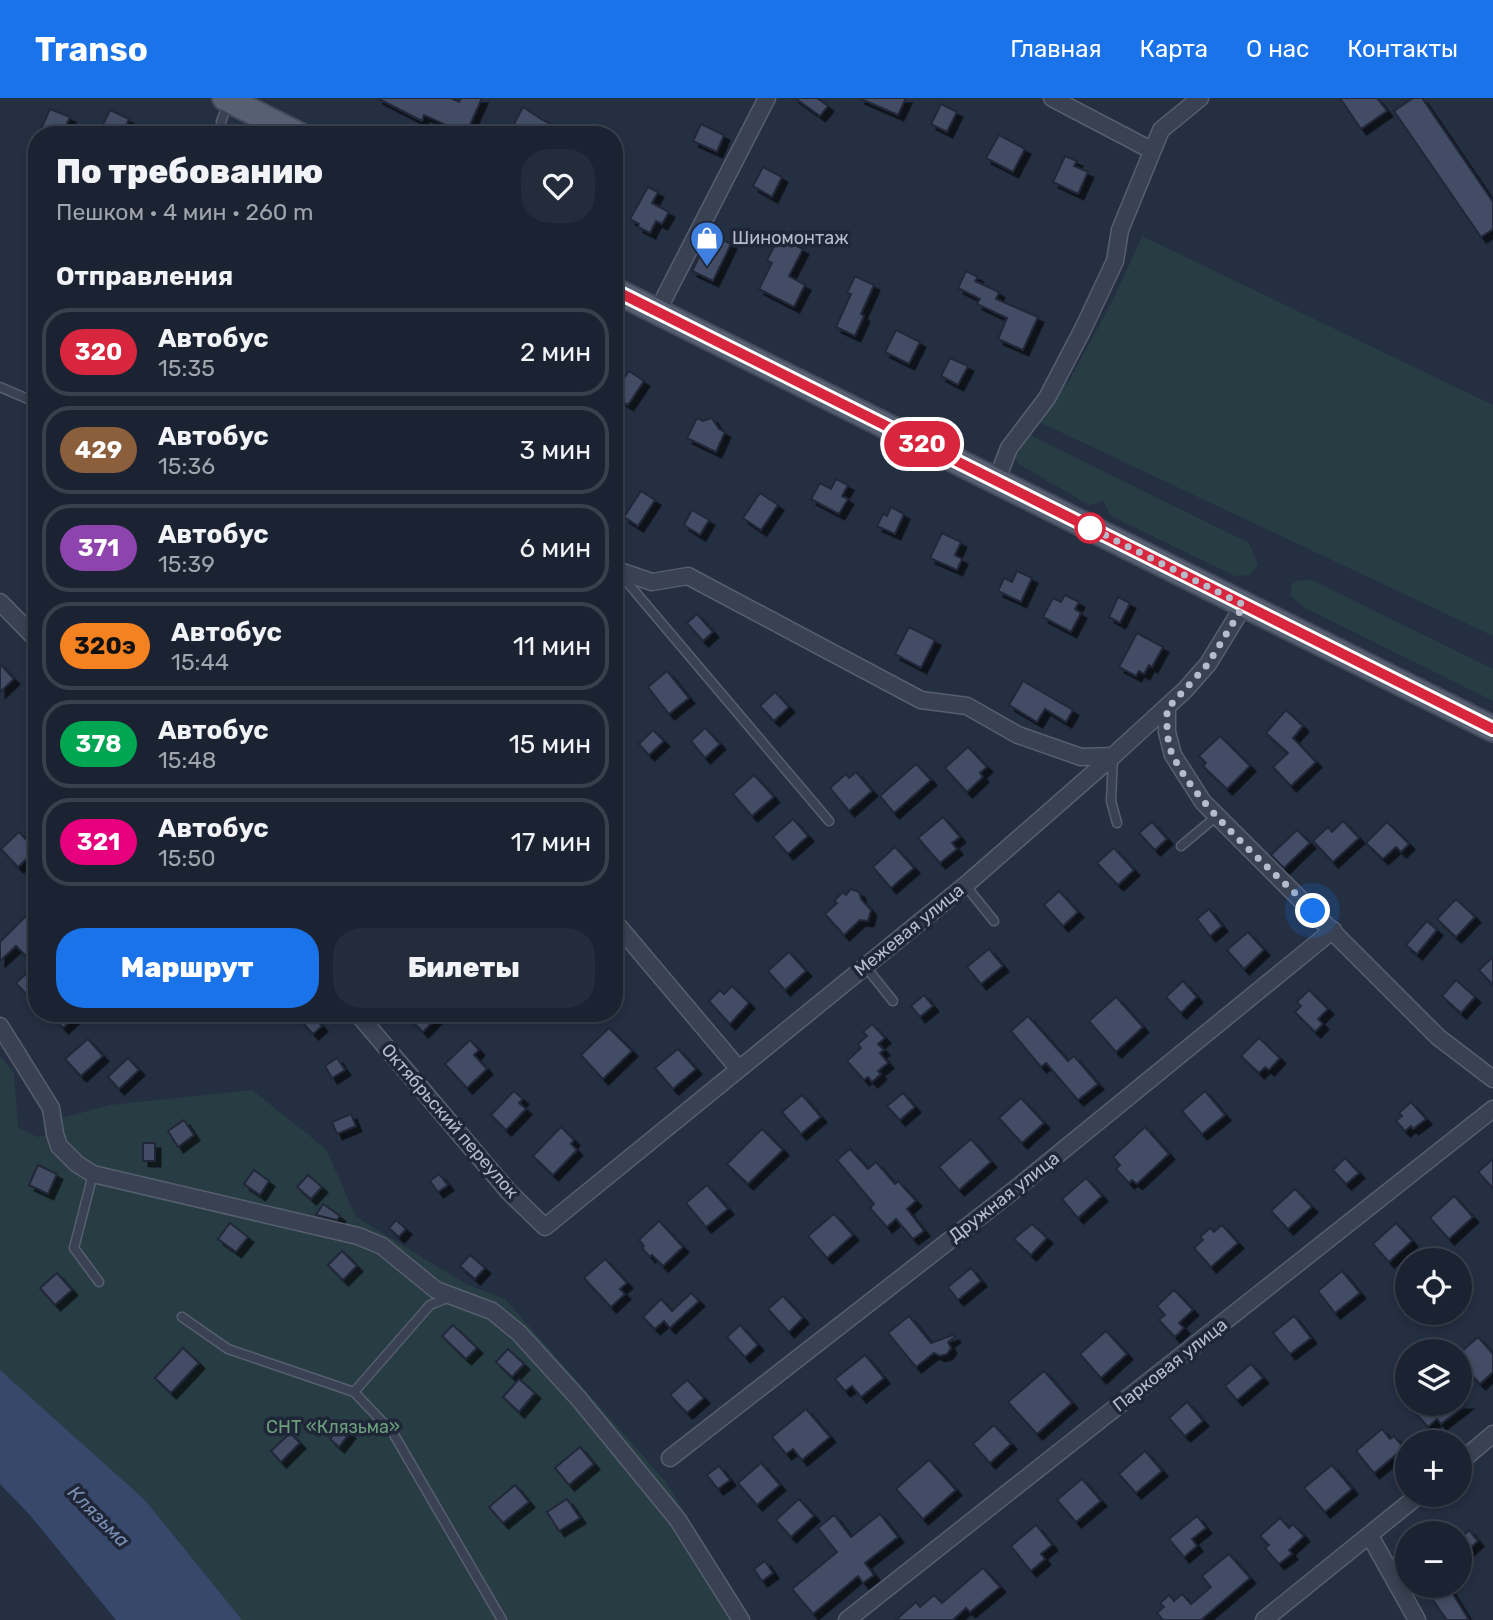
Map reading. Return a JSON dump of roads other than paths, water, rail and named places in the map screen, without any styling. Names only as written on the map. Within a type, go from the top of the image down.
[{"type":"main road","points":[[237,102],[282,126]]},
{"type":"main road","points":[[623,295],[1493,729]]},
{"type":"street","points":[[657,312],[766,98]]},
{"type":"street","points":[[1052,98],[1151,150]]},
{"type":"street","points":[[996,482],[1009,448],[1047,398],[1115,261],[1120,230],[1161,130],[1200,98]]},
{"type":"street","points":[[623,572],[652,582],[688,576],[921,700],[967,706],[1018,735],[1081,757],[1113,756]]},
{"type":"street","points":[[0,602],[28,631]]},
{"type":"street","name":"Межевая улица","points":[[545,1227],[965,885],[1167,709],[1208,664],[1244,605]]},
{"type":"street","points":[[1167,709],[1167,732],[1172,755],[1203,802],[1438,1037],[1493,1079]]},
{"type":"street","name":"Дружная улица","points":[[670,1458],[1018,1187],[1333,930]]},
{"type":"street","points":[[623,932],[738,1068]]},
{"type":"street","name":"Октябрьский переулок","points":[[365,1022],[509,1192],[545,1227]]},
{"type":"street","points":[[0,1026],[51,1108],[59,1146],[77,1164],[93,1174],[358,1236],[382,1246],[436,1290],[492,1311],[519,1333],[579,1399],[678,1520],[741,1620]]},
{"type":"street","name":"Парковая улица","points":[[847,1620],[1493,1109]]},
{"type":"street","points":[[1472,1452],[1493,1434]]},
{"type":"street","points":[[1264,1620],[1405,1507]]},
{"type":"street","points":[[1370,1536],[1417,1620]]},
{"type":"lane","points":[[222,126],[221,122],[237,102]]},
{"type":"lane","points":[[0,387],[28,398]]},
{"type":"lane","points":[[623,578],[829,821]]},
{"type":"lane","points":[[1113,756],[1111,801],[1116,823]]},
{"type":"lane","points":[[1181,846],[1217,816]]},
{"type":"lane","points":[[965,885],[994,921]]},
{"type":"lane","points":[[865,966],[893,1001]]},
{"type":"lane","points":[[93,1174],[74,1248],[99,1282]]},
{"type":"lane","points":[[354,1392],[430,1305],[452,1297]]},
{"type":"lane","points":[[182,1317],[228,1349],[354,1392],[393,1433],[502,1620]]},
{"type":"water","name":"Клязьма","points":[[0,1370],[145,1500],[242,1620],[116,1620],[29,1514],[0,1484]]},
{"type":"place","name":"Шиномонтаж","points":[[707,268]]},
{"type":"park label","name":"СНТ «Клязьма»","points":[[333,1427]]}]
